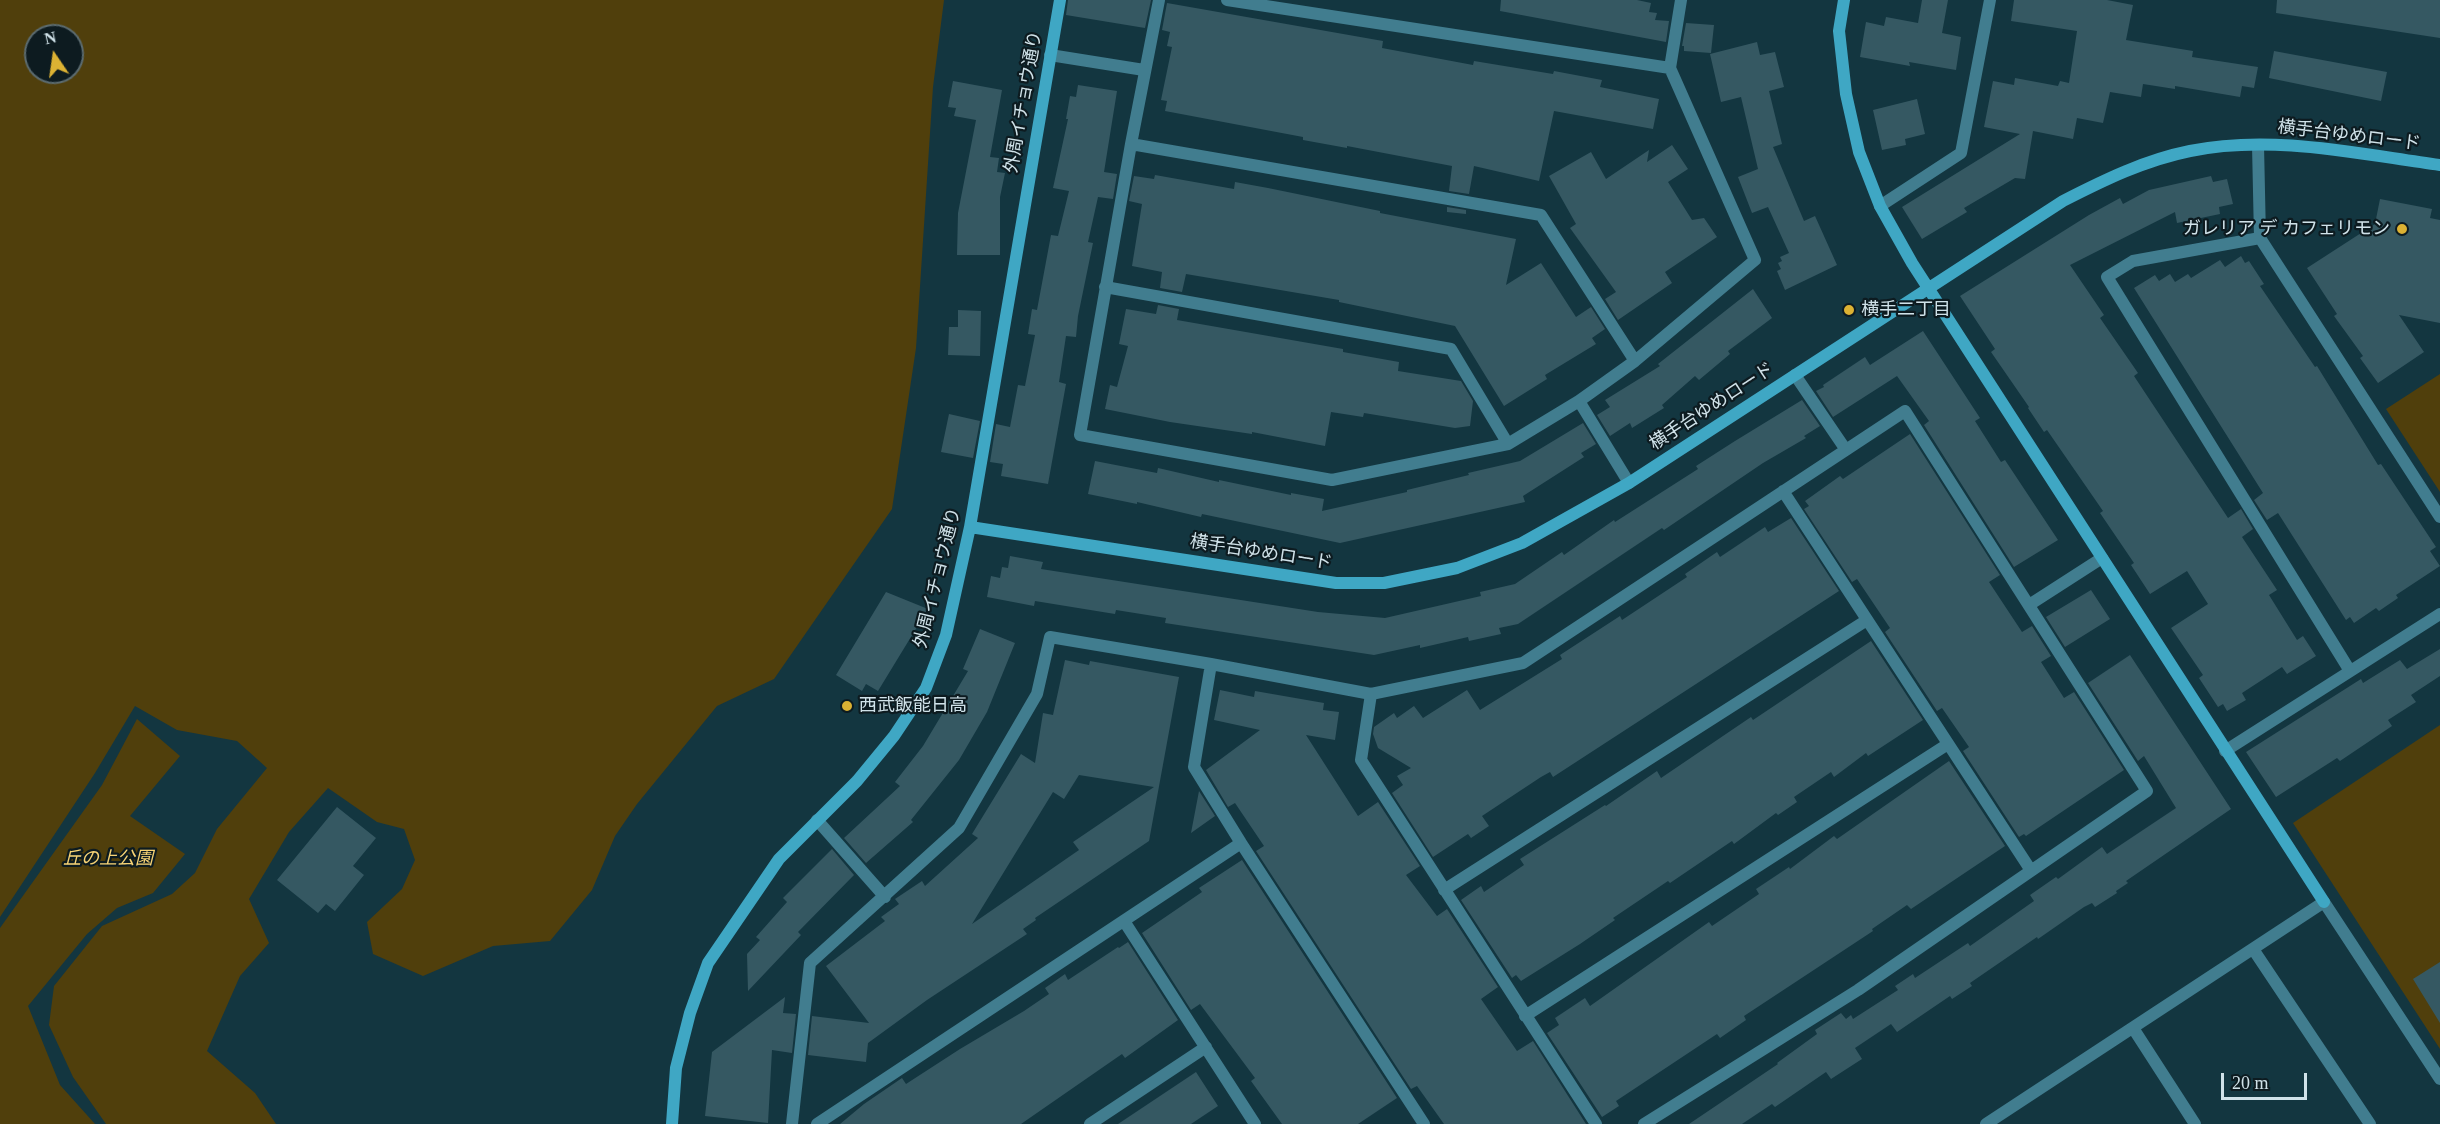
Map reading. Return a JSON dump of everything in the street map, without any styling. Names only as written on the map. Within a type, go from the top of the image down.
[{"type":"street","name":"外周イチョウ通り","points":[[672,1124],[676,1068],[690,1013],[708,963],[778,859],[857,781],[894,736],[926,688],[946,635],[970,527],[1060,0]]},
{"type":"street","points":[[1159,0],[1144,70],[1080,435],[1332,480],[1508,444],[1579,401],[1635,361],[1755,260],[1670,68],[1681,0]]},
{"type":"street","points":[[1227,0],[1670,68]]},
{"type":"street","points":[[1844,0],[1839,31],[1846,94],[1859,152],[1880,206],[1928,288],[2225,751],[2440,1079]]},
{"type":"street","points":[[1880,206],[1962,153],[1990,0]]},
{"type":"street","points":[[1050,55],[1144,70]]},
{"type":"street","points":[[1131,144],[1541,214],[1635,361]]},
{"type":"street","points":[[2258,145],[2260,238],[2440,517]]},
{"type":"street","name":"横手台ゆめロード","points":[[970,527],[1336,583],[1384,583],[1457,568],[1522,543],[1629,483],[2063,201],[2105,179],[2146,163],[2190,151],[2258,145],[2292,145],[2440,165]]},
{"type":"street","points":[[2260,238],[2133,261],[2107,277],[2350,671]]},
{"type":"street","points":[[1105,287],[1452,349],[1508,444]]},
{"type":"street","points":[[1795,375],[1846,450]]},
{"type":"street","points":[[1579,401],[1629,483]]},
{"type":"street","points":[[792,1124],[810,963],[959,828],[1037,694],[1050,637],[1371,694],[1523,663],[1905,411],[2147,790],[1858,990],[1644,1124]]},
{"type":"street","points":[[1783,491],[2030,869]]},
{"type":"street","points":[[2029,605],[2102,558]]},
{"type":"street","points":[[2225,751],[2440,614]]},
{"type":"street","points":[[1444,890],[1867,620]]},
{"type":"street","points":[[1211,664],[1194,767],[1424,1124]]},
{"type":"street","points":[[1371,694],[1361,760],[1596,1124]]},
{"type":"street","points":[[1525,1016],[1948,744]]},
{"type":"street","points":[[817,820],[885,897]]},
{"type":"street","points":[[817,1124],[1241,843]]},
{"type":"street","points":[[1986,1124],[2324,902]]},
{"type":"street","points":[[1124,921],[1255,1124]]},
{"type":"street","points":[[2253,949],[2370,1124]]},
{"type":"street","points":[[2133,1028],[2195,1124]]},
{"type":"street","points":[[1090,1124],[1206,1047]]},
{"type":"green space","points":[[0,0],[944,0],[933,87],[916,348],[892,509],[774,679],[717,706],[637,804],[615,836],[592,890],[550,941],[493,946],[423,976],[373,954],[367,922],[402,889],[415,860],[404,829],[377,822],[328,788],[289,832],[249,899],[269,943],[240,976],[207,1051],[255,1093],[276,1124],[106,1124],[73,1077],[49,1025],[54,986],[102,926],[172,894],[195,873],[217,829],[267,768],[237,741],[177,730],[135,706],[95,773],[0,917]]},
{"type":"green space","points":[[2440,374],[2440,492],[2386,409]]},
{"type":"green space","name":"丘の上公園","points":[[137,719],[180,756],[130,816],[185,854],[153,893],[117,908],[87,934],[28,1006],[60,1085],[95,1124],[0,1124],[0,928],[102,785]]},
{"type":"green space","points":[[2440,725],[2440,1049],[2293,823]]},
{"type":"building","points":[[1068,0],[1151,0],[1145,28],[1066,15]]},
{"type":"building","points":[[1501,0],[1637,0],[1651,3],[1649,12],[1657,13],[1655,20],[1669,21],[1666,42],[1500,11]]},
{"type":"building","points":[[1922,0],[1948,0],[1942,33],[1961,37],[1956,70],[1909,62],[1910,66],[1860,57],[1866,22],[1884,26],[1886,17],[1918,23]]},
{"type":"building","points":[[2014,0],[2107,0],[2133,5],[2126,40],[2193,51],[2192,57],[2258,67],[2254,88],[2242,86],[2240,97],[2175,86],[2175,89],[2143,84],[2141,97],[2110,92],[2103,123],[2077,118],[2073,139],[2033,131],[2025,179],[2015,178],[1964,208],[1967,212],[1922,239],[1902,207],[2020,134],[1984,127],[1993,81],[2014,85],[2015,78],[2058,86],[2060,81],[2069,83],[2077,31],[2011,21]]},
{"type":"building","points":[[2277,0],[2440,0],[2440,38],[2276,13]]},
{"type":"building","points":[[1167,3],[1383,41],[1382,48],[1473,65],[1474,61],[1553,74],[1554,71],[1602,80],[1600,87],[1659,99],[1653,129],[1554,111],[1539,181],[1474,166],[1469,194],[1449,191],[1452,166],[1303,140],[1303,137],[1165,111],[1167,101],[1161,100],[1172,47],[1167,46],[1170,32],[1162,30]]},
{"type":"building","points":[[1686,23],[1714,25],[1711,53],[1684,51],[1684,46],[1682,46]]},
{"type":"building","points":[[1757,42],[1760,55],[1775,52],[1784,87],[1769,91],[1782,144],[1773,147],[1804,221],[1815,216],[1837,265],[1785,290],[1777,271],[1781,269],[1778,263],[1782,261],[1780,257],[1789,253],[1768,207],[1752,213],[1738,177],[1758,169],[1741,97],[1721,102],[1710,54]]},
{"type":"building","points":[[2274,51],[2387,72],[2381,101],[2269,78]]},
{"type":"building","points":[[953,81],[1002,90],[990,157],[999,158],[997,172],[1005,173],[1000,197],[1000,255],[957,255],[958,213],[976,120],[954,116],[956,108],[948,107]]},
{"type":"building","points":[[1078,85],[1117,91],[1104,172],[1117,174],[1113,199],[1098,197],[1088,242],[1093,243],[1076,337],[1066,336],[1059,382],[1066,384],[1048,484],[1001,476],[1003,464],[990,462],[996,424],[1010,427],[1018,385],[1025,386],[1035,335],[1028,334],[1032,309],[1037,310],[1051,235],[1058,236],[1069,191],[1053,188],[1068,119],[1066,119],[1070,96],[1076,97]]},
{"type":"building","points":[[1917,99],[1925,134],[1905,139],[1906,145],[1882,150],[1873,110]]},
{"type":"building","points":[[1672,145],[1688,169],[1668,182],[1692,220],[1704,218],[1717,237],[1665,272],[1672,283],[1618,320],[1605,299],[1616,292],[1570,228],[1576,224],[1549,176],[1591,152],[1606,179],[1649,150],[1647,162]]},
{"type":"building","points":[[1155,175],[1234,189],[1235,182],[1516,239],[1506,285],[1541,263],[1576,317],[1591,307],[1605,329],[1592,338],[1596,344],[1545,375],[1547,379],[1504,406],[1455,326],[1339,302],[1339,300],[1186,274],[1182,292],[1160,288],[1162,272],[1132,266],[1142,204],[1129,201],[1134,176],[1154,179]]},
{"type":"building","points":[[2211,176],[2213,182],[2227,179],[2233,204],[2219,207],[2220,214],[2177,223],[2175,212],[2070,265],[2104,315],[2100,318],[2138,373],[2134,376],[2228,518],[2241,509],[2253,529],[2242,537],[2277,590],[2269,595],[2297,640],[2303,636],[2316,656],[2287,674],[2282,667],[2242,693],[2246,700],[2227,711],[2223,704],[2218,707],[2199,678],[2203,675],[2171,628],[2208,604],[2187,571],[2150,594],[2131,565],[2134,563],[2100,513],[2103,511],[2047,430],[2044,432],[2028,408],[1991,352],[1995,349],[1960,296],[2120,198],[2123,204],[2149,190]]},
{"type":"building","points":[[2380,199],[2432,209],[2430,218],[2440,220],[2440,323],[2399,315],[2424,352],[2378,383],[2360,358],[2363,356],[2334,316],[2337,314],[2307,268],[2375,224]]},
{"type":"building","points":[[1447,207],[1466,210],[1466,214],[1447,212]]},
{"type":"building","points":[[2241,256],[2245,263],[2249,261],[2264,284],[2260,286],[2315,367],[2317,366],[2378,465],[2381,464],[2436,547],[2430,551],[2440,566],[2396,595],[2398,598],[2379,611],[2376,608],[2354,623],[2350,617],[2346,620],[2278,513],[2267,520],[2254,500],[2263,493],[2134,288],[2155,275],[2159,281],[2170,274],[2175,282],[2188,274],[2191,278],[2220,260],[2225,267]]},
{"type":"building","points":[[1753,289],[1772,318],[1728,351],[1730,354],[1699,380],[1695,376],[1662,405],[1664,408],[1632,428],[1630,423],[1610,436],[1597,415],[1610,407],[1605,400],[1660,366],[1658,364]]},
{"type":"building","points":[[1158,305],[1179,309],[1177,320],[1343,349],[1343,352],[1399,362],[1398,371],[1461,381],[1473,401],[1470,426],[1455,428],[1364,413],[1363,417],[1331,412],[1325,446],[1252,432],[1252,434],[1170,422],[1105,409],[1110,385],[1117,387],[1128,346],[1119,344],[1126,309],[1156,314]]},
{"type":"building","points":[[958,310],[981,311],[980,356],[948,355],[949,327],[958,327]]},
{"type":"building","points":[[1923,331],[1980,418],[1975,421],[2001,462],[2005,460],[2058,540],[2014,567],[1924,425],[1929,421],[1897,376],[1833,417],[1816,391],[1865,357],[1870,365]]},
{"type":"building","points":[[1802,400],[1820,426],[1804,436],[1806,438],[1763,463],[1664,530],[1662,528],[1518,624],[1499,628],[1501,634],[1469,641],[1468,637],[1374,655],[1165,623],[1166,618],[1116,610],[1115,614],[1035,601],[1034,606],[987,597],[991,576],[1000,578],[1002,567],[1008,568],[1010,556],[1043,562],[1041,569],[1318,612],[1385,618],[1481,596],[1480,592],[1515,584],[1562,552],[1564,555],[1614,520],[1615,522],[1698,469],[1696,466]]},
{"type":"building","points":[[949,414],[980,421],[973,458],[941,452]]},
{"type":"building","points":[[1583,423],[1596,444],[1581,453],[1584,457],[1523,496],[1525,502],[1340,543],[1202,514],[1201,517],[1137,502],[1137,504],[1088,494],[1095,461],[1157,473],[1158,468],[1219,482],[1219,480],[1291,495],[1291,493],[1324,499],[1322,511],[1407,492],[1407,490],[1469,475],[1468,473],[1520,461]]},
{"type":"building","points":[[1910,434],[2000,575],[1989,582],[2022,632],[2032,626],[2051,656],[2041,662],[2064,698],[2074,692],[2124,770],[2026,836],[2024,834],[2019,837],[1963,751],[1969,747],[1942,708],[1937,711],[1885,632],[1890,628],[1857,579],[1852,582],[1804,509],[1809,506],[1805,501],[1840,476],[1843,479]]},
{"type":"building","points":[[1791,518],[1839,591],[1553,777],[1550,772],[1541,777],[1482,816],[1489,826],[1471,838],[1468,834],[1433,857],[1392,793],[1403,785],[1397,776],[1411,768],[1378,748],[1373,734],[1374,727],[1394,713],[1397,718],[1414,706],[1423,718],[1467,690],[1480,710],[1562,659],[1560,655],[1620,616],[1622,620],[1687,577],[1685,574],[1717,552],[1720,557],[1765,527],[1768,532]]},
{"type":"building","points":[[2091,590],[2110,619],[2065,647],[2046,617]]},
{"type":"building","points":[[886,592],[928,609],[878,691],[866,684],[862,691],[836,675]]},
{"type":"building","points":[[980,629],[1015,643],[987,712],[959,760],[911,820],[913,822],[866,863],[844,838],[900,786],[895,782],[923,746],[968,671],[963,669]]},
{"type":"building","points":[[1871,641],[1923,720],[1868,756],[1866,753],[1834,777],[1831,772],[1794,797],[1797,802],[1778,815],[1776,813],[1734,844],[1732,841],[1670,883],[1668,881],[1613,918],[1615,920],[1580,944],[1521,981],[1516,975],[1512,978],[1461,900],[1481,886],[1484,892],[1524,865],[1520,859],[1606,806],[1657,771],[1661,778],[1751,717],[1753,720]]},
{"type":"building","points":[[2440,649],[2440,676],[2411,695],[2416,702],[2388,720],[2392,726],[2340,761],[2337,758],[2276,797],[2246,752],[2361,679],[2363,683],[2400,660],[2407,669]]},
{"type":"building","points":[[2130,655],[2231,809],[2126,881],[2128,883],[2116,891],[2117,893],[2095,907],[2092,903],[2084,907],[2038,939],[2037,937],[1970,983],[1972,986],[1952,999],[1950,996],[1897,1032],[1891,1024],[1855,1048],[1862,1059],[1831,1079],[1826,1072],[1775,1107],[1772,1104],[1742,1124],[1689,1124],[1778,1064],[1817,1034],[1815,1030],[1841,1013],[1846,1019],[1851,1015],[1853,1019],[1898,990],[1895,986],[1913,974],[1915,978],[1968,943],[1970,946],[2034,901],[2030,895],[2056,877],[2058,879],[2102,847],[2107,854],[2176,808],[2144,756],[2138,761],[2088,683]]},
{"type":"building","points":[[1065,660],[1089,665],[1090,661],[1179,677],[1149,841],[1035,918],[1036,920],[1023,929],[1027,934],[927,1000],[868,1043],[866,1062],[808,1055],[812,1016],[869,1023],[826,966],[885,921],[881,917],[899,904],[895,899],[922,881],[925,886],[978,838],[972,834],[1021,754],[1035,763],[1043,713],[1053,715]],"holes":[[[1079,775],[1154,787],[1073,842],[1079,850],[972,924],[1053,792],[1064,799]]]},
{"type":"building","points":[[1220,690],[1254,697],[1255,691],[1324,703],[1323,710],[1339,712],[1335,740],[1306,735],[1358,816],[1378,802],[1420,866],[1406,875],[1437,916],[1447,909],[1498,987],[1481,999],[1517,1051],[1533,1041],[1586,1124],[1444,1124],[1417,1086],[1411,1089],[1256,851],[1264,846],[1235,803],[1228,807],[1206,770],[1260,730],[1214,720]]},
{"type":"building","points":[[1949,761],[2005,846],[1911,909],[1907,905],[1872,929],[1873,931],[1744,1016],[1746,1020],[1720,1038],[1717,1034],[1616,1101],[1619,1106],[1602,1117],[1547,1033],[1559,1025],[1555,1018],[1585,998],[1590,1006],[1709,922],[1712,926],[1759,894],[1756,889],[1789,867],[1790,869],[1834,836],[1837,839]]},
{"type":"building","points":[[1199,791],[1215,816],[1191,833]]},
{"type":"building","points":[[337,807],[376,838],[353,866],[364,875],[335,911],[326,904],[318,913],[277,880]]},
{"type":"building","points":[[832,849],[854,875],[798,932],[801,935],[748,991],[747,954],[760,940],[756,937],[787,902],[783,898]]},
{"type":"building","points":[[1242,860],[1397,1098],[1358,1124],[1282,1124],[1251,1081],[1255,1078],[1200,1004],[1191,1010],[1142,933],[1202,892],[1199,888]]},
{"type":"building","points":[[1128,942],[1178,1020],[1125,1058],[1122,1054],[1021,1124],[840,1124],[902,1078],[906,1084],[1024,1011],[1049,994],[1045,988],[1065,974],[1068,980]]},
{"type":"building","points":[[2440,962],[2440,1023],[2413,979]]},
{"type":"building","points":[[785,997],[783,1013],[796,1014],[792,1053],[772,1050],[768,1123],[705,1116],[712,1052]]},
{"type":"building","points":[[1196,1072],[1218,1106],[1191,1124],[1118,1124]]},
{"type":"place","name":"ガレリア デ カフェリモン","points":[[2402,229]]},
{"type":"place","name":"横手二丁目","points":[[1849,310]]},
{"type":"place","name":"西武飯能日高","points":[[847,706]]}]
